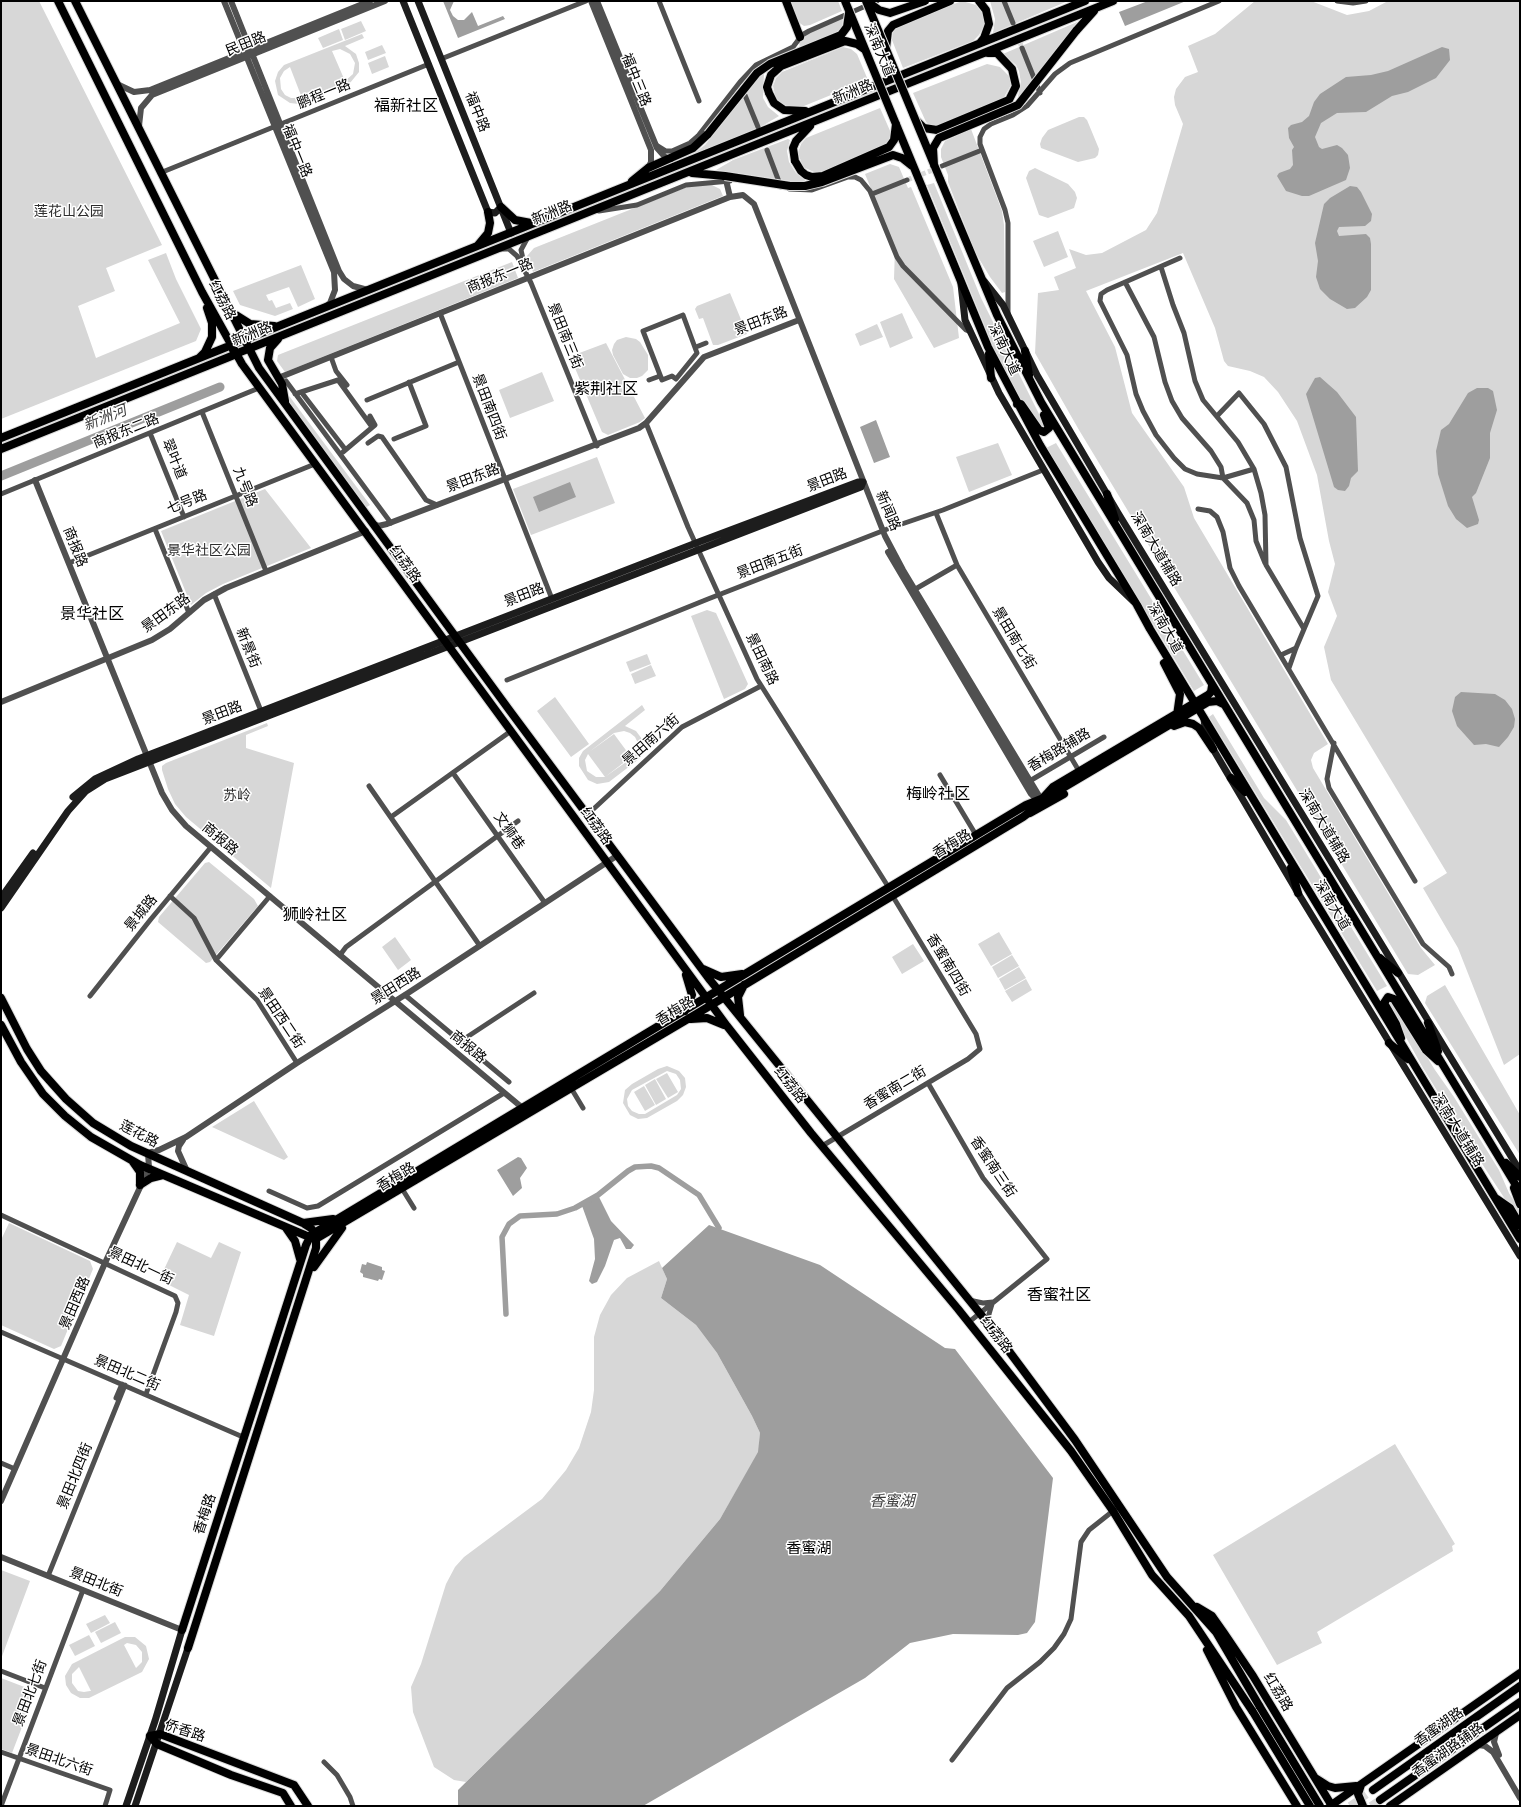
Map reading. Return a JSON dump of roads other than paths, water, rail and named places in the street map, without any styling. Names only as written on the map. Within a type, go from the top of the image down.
[{"type":"main road","name":"红荔路","points":[[58,1],[202,292],[235,354],[727,1026],[822,1146],[969,1322],[1071,1451],[1113,1511],[1152,1575],[1189,1616],[1256,1710],[1320,1806]]},
{"type":"main road","name":"红荔路","points":[[75,1],[248,349],[259,368],[700,967],[991,1327],[1076,1440],[1167,1577],[1216,1632],[1256,1710],[1310,1806]]},
{"type":"main road","name":"福中路","points":[[403,1],[488,212]]},
{"type":"main road","name":"福中路","points":[[418,1],[511,233]]},
{"type":"main road","points":[[786,1],[800,37]]},
{"type":"main road","name":"深南大道","points":[[845,1],[961,284],[988,347],[1016,404],[1204,719],[1520,1239]]},
{"type":"main road","points":[[866,1],[878,10],[890,14],[925,1]]},
{"type":"main road","name":"深南大道","points":[[866,1],[914,117],[938,165],[940,179],[977,271],[1040,402],[1520,1192]]},
{"type":"main road","points":[[886,48],[888,31],[893,25],[950,1]]},
{"type":"main road","points":[[979,1],[986,10],[988,17],[988,31],[979,44]]},
{"type":"main road","name":"新洲路","points":[[1,438],[1085,1]]},
{"type":"main road","name":"新洲路","points":[[1,449],[1113,1]]},
{"type":"main road","points":[[938,165],[933,148],[939,138],[1018,105],[1076,31],[1088,17],[1101,6]]},
{"type":"main road","points":[[625,187],[648,168],[693,148],[708,134],[757,72],[770,64],[841,35],[847,27],[849,10]]},
{"type":"main road","points":[[810,111],[784,110],[774,103],[767,87],[771,75],[781,66],[845,41],[851,41],[865,49]]},
{"type":"main road","points":[[914,117],[924,128],[932,130],[940,129],[1009,100],[1016,90],[1015,76],[1012,69],[997,53],[984,53]]},
{"type":"main road","points":[[814,121],[803,132],[793,148],[795,161],[801,171],[812,177],[823,176],[888,147],[894,140],[896,124]]},
{"type":"main road","points":[[685,173],[702,173],[726,178],[790,186],[805,186],[822,182],[893,155],[902,158],[913,166]]},
{"type":"main road","points":[[474,248],[480,244],[488,233],[490,222],[488,212],[495,213],[501,207],[515,220],[534,223]]},
{"type":"main road","name":"深南大道辅路","points":[[977,271],[1000,300],[1042,386],[1428,1023],[1520,1171]]},
{"type":"main road","points":[[961,284],[964,315],[991,378],[1101,568],[1137,605]]},
{"type":"main road","points":[[198,359],[209,345],[213,330],[202,292]]},
{"type":"main road","points":[[227,306],[238,318],[250,324],[266,327],[282,325]]},
{"type":"main road","points":[[283,335],[273,343],[268,354],[270,365],[282,381],[286,404]]},
{"type":"main road","points":[[988,347],[991,378]]},
{"type":"main road","points":[[1024,351],[1031,384]]},
{"type":"main road","points":[[1016,404],[1022,404],[1040,431],[1044,432],[1048,430],[1049,426],[1040,402]]},
{"type":"main road","name":"景田路","points":[[457,638],[861,483]]},
{"type":"main road","points":[[1107,494],[1120,533]]},
{"type":"main road","name":"景田路","points":[[1,898],[66,806],[88,783],[103,774],[446,643],[552,599],[697,546]]},
{"type":"main road","points":[[1150,629],[1157,651],[1180,694],[1178,712],[1175,720]]},
{"type":"main road","name":"景田路","points":[[1,908],[68,811],[81,796],[105,779],[148,758],[261,711],[446,643]]},
{"type":"main road","name":"香梅路","points":[[721,994],[744,984],[891,892],[976,835],[1030,803],[1054,794],[1175,720],[1210,693],[1212,686]]},
{"type":"main road","name":"香梅路","points":[[526,1111],[571,1088],[683,1022],[754,970],[1028,814],[1040,799],[1054,787],[1178,712],[1214,700],[1223,704]]},
{"type":"main road","name":"深南大道辅路","points":[[1204,719],[1206,731],[1213,749],[1298,893],[1520,1256]]},
{"type":"main road","points":[[1028,814],[1038,810],[1181,723],[1190,722],[1196,726],[1213,749]]},
{"type":"main road","points":[[1231,778],[1253,799]]},
{"type":"main road","points":[[1288,858],[1298,893]]},
{"type":"main road","points":[[1375,953],[1398,973]]},
{"type":"main road","points":[[683,966],[692,992],[689,1004],[683,1012]]},
{"type":"main road","points":[[700,967],[708,973],[721,977],[735,976],[754,970]]},
{"type":"main road","points":[[743,1021],[739,1011],[738,997],[744,984]]},
{"type":"main road","points":[[1406,1052],[1396,1024],[1385,1004],[1385,1000],[1388,997],[1394,999],[1426,1050],[1443,1065]]},
{"type":"main road","name":"莲花路","points":[[1,998],[34,1060],[66,1099],[104,1130],[148,1153],[304,1223],[314,1236]]},
{"type":"main road","name":"香梅路","points":[[126,1806],[150,1736],[212,1534],[300,1263],[314,1236],[342,1217],[400,1186],[526,1111],[683,1012],[709,1002]]},
{"type":"main road","points":[[683,1022],[703,1018],[715,1020],[727,1026]]},
{"type":"main road","points":[[1428,1023],[1443,1065]]},
{"type":"main road","name":"莲花路","points":[[1,1025],[26,1070],[49,1101],[86,1134],[129,1159],[164,1175],[280,1225],[314,1236]]},
{"type":"main road","points":[[1389,1042],[1414,1065]]},
{"type":"main road","points":[[1497,1154],[1520,1177]]},
{"type":"main road","points":[[129,1159],[139,1170],[140,1185],[153,1177],[164,1175]]},
{"type":"main road","points":[[1510,1175],[1520,1204]]},
{"type":"main road","name":"香梅路","points":[[314,1236],[327,1234],[352,1219],[400,1186]]},
{"type":"main road","points":[[1493,1194],[1510,1208],[1520,1225]]},
{"type":"main road","points":[[244,1209],[249,1208],[251,1202],[250,1199]]},
{"type":"main road","points":[[304,1223],[320,1222],[342,1217]]},
{"type":"main road","points":[[306,1280],[330,1242],[352,1219]]},
{"type":"main road","points":[[280,1225],[288,1230],[295,1241],[300,1252],[300,1263]]},
{"type":"main road","name":"香梅路","points":[[135,1806],[157,1744],[306,1280],[316,1248],[314,1236]]},
{"type":"main road","points":[[212,1534],[214,1539],[218,1541],[224,1536]]},
{"type":"main road","name":"红荔路","points":[[1190,1603],[1212,1616],[1224,1633],[1253,1676],[1331,1806]]},
{"type":"main road","name":"红荔路","points":[[1189,1616],[1236,1707],[1297,1806]]},
{"type":"main road","points":[[182,1630],[192,1635]]},
{"type":"main road","points":[[182,1630],[188,1648]]},
{"type":"main road","name":"香蜜湖路辅路","points":[[1331,1806],[1520,1673]]},
{"type":"main road","points":[[1497,1702],[1520,1678]]},
{"type":"main road","name":"香蜜湖路","points":[[1372,1790],[1520,1686]]},
{"type":"main road","name":"香蜜湖路","points":[[1380,1800],[1520,1702]]},
{"type":"main road","points":[[1484,1728],[1520,1708]]},
{"type":"main road","name":"香蜜湖路辅路","points":[[1390,1806],[1520,1715]]},
{"type":"main road","name":"侨香路","points":[[291,1806],[283,1793],[231,1775],[157,1744],[150,1736],[160,1734],[294,1785],[308,1806]]},
{"type":"main road","points":[[1288,1791],[1294,1795],[1306,1792],[1312,1788],[1313,1776],[1328,1786],[1335,1788],[1350,1788],[1361,1785]]},
{"type":"main road","points":[[1361,1785],[1358,1794],[1362,1806]]},
{"type":"main road","points":[[1288,1791],[1290,1806]]},
{"type":"street","name":"福中一路","points":[[224,1],[249,53]]},
{"type":"street","name":"福中一路","points":[[231,1],[249,53],[341,275],[353,286],[370,290]]},
{"type":"street","name":"民田路","points":[[139,129],[140,111],[145,101],[152,95],[370,1]]},
{"type":"street","name":"民田路","points":[[117,84],[132,91],[147,91],[385,1]]},
{"type":"street","points":[[441,59],[586,1]]},
{"type":"street","name":"福中三路","points":[[591,1],[651,150],[651,162],[648,168]]},
{"type":"street","name":"福中三路","points":[[597,1],[654,141],[660,153],[671,159]]},
{"type":"street","points":[[659,1],[699,101]]},
{"type":"street","points":[[654,141],[661,149],[668,151],[690,143],[698,136],[740,82],[759,63],[793,47],[800,37],[809,31],[877,1]]},
{"type":"street","points":[[1004,1],[1013,23]]},
{"type":"street","points":[[1008,314],[1008,223],[1005,210],[982,150],[980,140],[986,127],[1022,110],[1040,93],[1055,74],[1070,63],[1220,1]]},
{"type":"street","points":[[1337,1],[1353,3],[1366,1]]},
{"type":"street","points":[[1022,48],[1040,93]]},
{"type":"street","name":"鹏程一路","points":[[160,173],[429,64]]},
{"type":"street","points":[[740,82],[758,128]]},
{"type":"street","name":"福中一路","points":[[278,125],[334,272],[335,290],[330,302],[324,308]]},
{"type":"street","points":[[767,150],[782,188]]},
{"type":"street","points":[[938,165],[982,150]]},
{"type":"street","points":[[588,213],[637,205],[686,185],[726,178],[782,188],[808,190],[844,178],[855,177],[864,182],[872,194],[897,257],[903,266],[966,330],[971,332]]},
{"type":"street","points":[[726,178],[730,197]]},
{"type":"street","points":[[872,194],[907,180]]},
{"type":"street","name":"新闻路","points":[[730,197],[741,195],[751,200],[754,204],[797,321],[881,532],[913,591],[1028,782],[1040,799]]},
{"type":"street","name":"商报东一路","points":[[282,381],[330,358],[730,197]]},
{"type":"street","points":[[529,279],[522,259],[521,250],[525,240],[530,236]]},
{"type":"street","name":"景田南三街","points":[[498,249],[508,249],[520,260],[597,445]]},
{"type":"street","points":[[1180,258],[1101,294],[1100,301],[1127,355],[1136,394],[1143,411],[1156,435],[1185,469],[1197,474],[1223,478],[1254,470]]},
{"type":"street","points":[[1161,267],[1173,306],[1184,333],[1195,381],[1203,400],[1238,442],[1254,470],[1261,493],[1265,515],[1266,565]]},
{"type":"street","points":[[1125,282],[1154,337],[1165,382],[1172,402],[1182,418],[1211,451],[1221,467],[1223,478],[1247,503],[1254,520],[1256,541],[1266,565],[1304,628]]},
{"type":"street","name":"景田南四街","points":[[440,313],[552,599]]},
{"type":"street","points":[[683,314],[697,353],[676,379],[672,376],[662,380],[660,376],[643,331],[683,314]]},
{"type":"street","name":"景田东路","points":[[374,524],[382,526],[391,523],[639,428],[646,424],[704,358],[797,321]]},
{"type":"street","points":[[696,347],[706,343]]},
{"type":"street","points":[[330,358],[338,380],[372,427]]},
{"type":"street","points":[[330,358],[336,371],[346,385]]},
{"type":"street","points":[[367,400],[459,362]]},
{"type":"street","points":[[649,380],[660,376]]},
{"type":"street","points":[[295,394],[302,393],[338,380]]},
{"type":"street","points":[[282,381],[295,394],[391,523]]},
{"type":"street","points":[[394,439],[426,426],[409,382]]},
{"type":"street","name":"商报东二路","points":[[1,494],[259,388]]},
{"type":"street","points":[[302,393],[344,449]]},
{"type":"street","points":[[1217,416],[1238,393],[1264,424],[1286,467],[1300,538],[1318,596],[1289,668]]},
{"type":"street","name":"九号路","points":[[202,412],[266,571]]},
{"type":"street","points":[[342,456],[344,449],[375,423],[370,416]]},
{"type":"street","name":"景田南路","points":[[646,424],[697,546],[761,686],[891,892]]},
{"type":"street","name":"翠叶道","points":[[150,433],[184,517]]},
{"type":"street","points":[[368,443],[378,436],[382,437],[426,500],[428,505],[422,511]]},
{"type":"street","name":"七号路","points":[[69,563],[315,464]]},
{"type":"street","name":"景田南五街","points":[[507,680],[719,595],[881,532],[936,513],[1043,470]]},
{"type":"street","name":"商报路","points":[[35,480],[162,793],[172,810],[186,826],[526,1111]]},
{"type":"street","name":"景田东路","points":[[384,538],[384,531],[387,527],[505,480]]},
{"type":"street","points":[[426,500],[437,505]]},
{"type":"street","points":[[1198,509],[1210,511],[1217,517],[1223,532],[1230,568],[1415,881]]},
{"type":"street","name":"景田南七街","points":[[936,513],[957,565],[1079,772]]},
{"type":"street","points":[[155,529],[189,613]]},
{"type":"street","name":"景田东路","points":[[1,702],[108,659],[158,636],[214,594],[266,571],[366,531]]},
{"type":"street","points":[[913,591],[957,565]]},
{"type":"street","name":"新景街","points":[[214,594],[261,711]]},
{"type":"street","points":[[1281,655],[1296,648]]},
{"type":"street","name":"景田南六街","points":[[587,815],[678,730],[696,718],[761,686]]},
{"type":"street","points":[[391,817],[511,731]]},
{"type":"street","name":"香梅路辅路","points":[[1028,782],[1104,736]]},
{"type":"street","points":[[1334,743],[1327,779],[1329,788],[1423,944],[1449,967],[1452,974]]},
{"type":"street","name":"文狮巷","points":[[453,773],[545,903]]},
{"type":"street","points":[[940,775],[976,835]]},
{"type":"street","name":"新闻路","points":[[1028,782],[1031,794],[1035,798],[1040,799]]},
{"type":"street","points":[[369,786],[480,946]]},
{"type":"street","points":[[1030,803],[1032,800],[1031,794]]},
{"type":"street","points":[[340,955],[346,947],[518,821]]},
{"type":"street","name":"景城路","points":[[90,996],[211,847]]},
{"type":"street","name":"景田西路","points":[[148,1153],[159,1150],[186,1137],[297,1063],[395,1002],[618,856]]},
{"type":"street","name":"香蜜南四街","points":[[891,892],[976,1034],[980,1049]]},
{"type":"street","name":"景田西二街","points":[[170,896],[194,918],[216,960],[254,996],[297,1063]]},
{"type":"street","points":[[216,960],[270,896]]},
{"type":"street","points":[[461,1041],[534,993]]},
{"type":"street","points":[[405,995],[509,1082]]},
{"type":"street","name":"香蜜南二街","points":[[822,1146],[968,1059],[980,1049]]},
{"type":"street","name":"香蜜南三街","points":[[928,1083],[983,1178],[1047,1259],[994,1302]]},
{"type":"street","points":[[571,1088],[583,1108]]},
{"type":"street","points":[[269,1191],[307,1208],[318,1206],[504,1093]]},
{"type":"street","points":[[186,1137],[180,1144],[178,1151],[187,1171]]},
{"type":"street","points":[[148,1153],[149,1168]]},
{"type":"street","name":"景田西路","points":[[1,1501],[105,1263],[149,1168]]},
{"type":"street","points":[[400,1186],[414,1208]]},
{"type":"street","name":"景田北一街","points":[[1,1214],[173,1294],[178,1301],[176,1312],[146,1394]]},
{"type":"street","points":[[967,1298],[983,1303],[994,1302]]},
{"type":"street","points":[[969,1322],[994,1302]]},
{"type":"street","points":[[991,1327],[988,1316],[994,1302]]},
{"type":"street","name":"景田北二街","points":[[1,1332],[243,1437]]},
{"type":"street","name":"景田北四街","points":[[46,1575],[123,1385]]},
{"type":"street","points":[[1,1463],[15,1469]]},
{"type":"street","points":[[952,1760],[1007,1688],[1040,1662],[1054,1648],[1064,1634],[1071,1619],[1081,1542],[1089,1530],[1113,1511]]},
{"type":"street","name":"景田北街","points":[[1,1557],[182,1630]]},
{"type":"street","name":"景田北七街","points":[[1,1806],[83,1590]]},
{"type":"street","points":[[1,1671],[45,1688]]},
{"type":"street","points":[[1496,1733],[1494,1742],[1496,1750],[1520,1790]]},
{"type":"street","points":[[1479,1745],[1485,1746],[1493,1752],[1520,1798]]},
{"type":"street","name":"景田北六街","points":[[1,1752],[110,1790],[105,1806]]},
{"type":"street","points":[[324,1762],[337,1775],[350,1797],[353,1806]]},
{"type":"water","points":[[443,1],[454,1],[450,10],[453,16],[458,20],[464,20],[472,12],[478,26],[503,16],[505,19],[458,38]]},
{"type":"water","points":[[1148,1],[1186,1],[1125,26],[1119,12]]},
{"type":"water","points":[[1442,47],[1449,49],[1450,60],[1436,78],[1408,92],[1392,96],[1366,112],[1337,113],[1321,123],[1315,137],[1319,147],[1322,149],[1337,145],[1348,155],[1350,168],[1346,180],[1309,196],[1302,196],[1286,191],[1277,176],[1279,173],[1290,169],[1293,165],[1292,150],[1294,147],[1289,138],[1288,128],[1291,125],[1302,122],[1309,116],[1314,102],[1320,94],[1346,77],[1371,75],[1388,71]]},
{"type":"water","points":[[1350,186],[1357,187],[1361,192],[1372,214],[1371,221],[1365,226],[1339,227],[1337,231],[1339,236],[1366,234],[1370,238],[1371,290],[1367,297],[1355,308],[1347,309],[1330,299],[1320,289],[1316,277],[1318,261],[1315,243],[1324,204],[1330,198]]},
{"type":"water","points":[[1320,377],[1337,392],[1356,417],[1358,471],[1351,478],[1349,486],[1345,491],[1338,490],[1334,487],[1306,394],[1315,378]]},
{"type":"water","points":[[1477,388],[1488,388],[1493,391],[1497,410],[1490,433],[1490,458],[1476,493],[1472,497],[1479,520],[1478,524],[1467,528],[1456,519],[1448,506],[1438,474],[1436,451],[1441,430],[1449,424],[1468,393]]},
{"type":"water","points":[[876,420],[890,457],[874,463],[860,427]]},
{"type":"water","points":[[570,482],[576,497],[539,512],[533,497]]},
{"type":"water","points":[[1461,692],[1495,694],[1505,700],[1512,709],[1515,719],[1514,727],[1499,747],[1486,744],[1474,745],[1457,726],[1452,711],[1455,697]]},
{"type":"water","points":[[518,1157],[521,1158],[527,1168],[520,1178],[522,1188],[513,1196],[497,1170]]},
{"type":"water","points":[[597,1193],[611,1221],[634,1245],[631,1249],[626,1249],[620,1238],[614,1240],[605,1266],[597,1282],[592,1284],[589,1281],[595,1259],[594,1239],[581,1203]]},
{"type":"water","name":"香蜜湖","points":[[709,1225],[820,1265],[945,1348],[955,1349],[1053,1478],[1035,1622],[1027,1633],[1018,1635],[953,1634],[910,1643],[865,1678],[643,1806],[458,1806],[458,1790],[660,1591],[720,1519],[758,1452],[760,1433],[717,1353],[696,1325],[661,1298],[667,1279],[662,1268]]},
{"type":"water","points":[[367,1262],[382,1267],[382,1270],[385,1271],[382,1280],[379,1279],[378,1281],[363,1277],[363,1274],[360,1272],[362,1264],[366,1265]]},
{"type":"waterway","name":"新洲河","points":[[1,476],[220,387]]},
{"type":"waterway","points":[[506,1314],[502,1237],[509,1224],[520,1216],[557,1214],[575,1208],[598,1195],[635,1167],[651,1166],[659,1168],[699,1195],[719,1228]]},
{"type":"tunnel","points":[[1014,27],[1022,48]]},
{"type":"tunnel","points":[[907,180],[938,168]]},
{"type":"tunnel","points":[[1350,1806],[1373,1790]]},
{"type":"tunnel","points":[[1371,1806],[1380,1800]]},
{"type":"district","name":"福新社区","points":[[406,106]]},
{"type":"district","name":"紫荆社区","points":[[606,389]]},
{"type":"district","name":"景华社区","points":[[92,614]]},
{"type":"district","name":"梅岭社区","points":[[938,794]]},
{"type":"district","name":"狮岭社区","points":[[315,915]]},
{"type":"district","name":"香蜜社区","points":[[1059,1295]]},
{"type":"district","name":"香蜜湖","points":[[809,1548]]},
{"type":"park label","name":"莲花山公园","points":[[69,212]]},
{"type":"park label","name":"景华社区公园","points":[[209,551]]},
{"type":"park label","name":"苏岭","points":[[237,796]]}]
